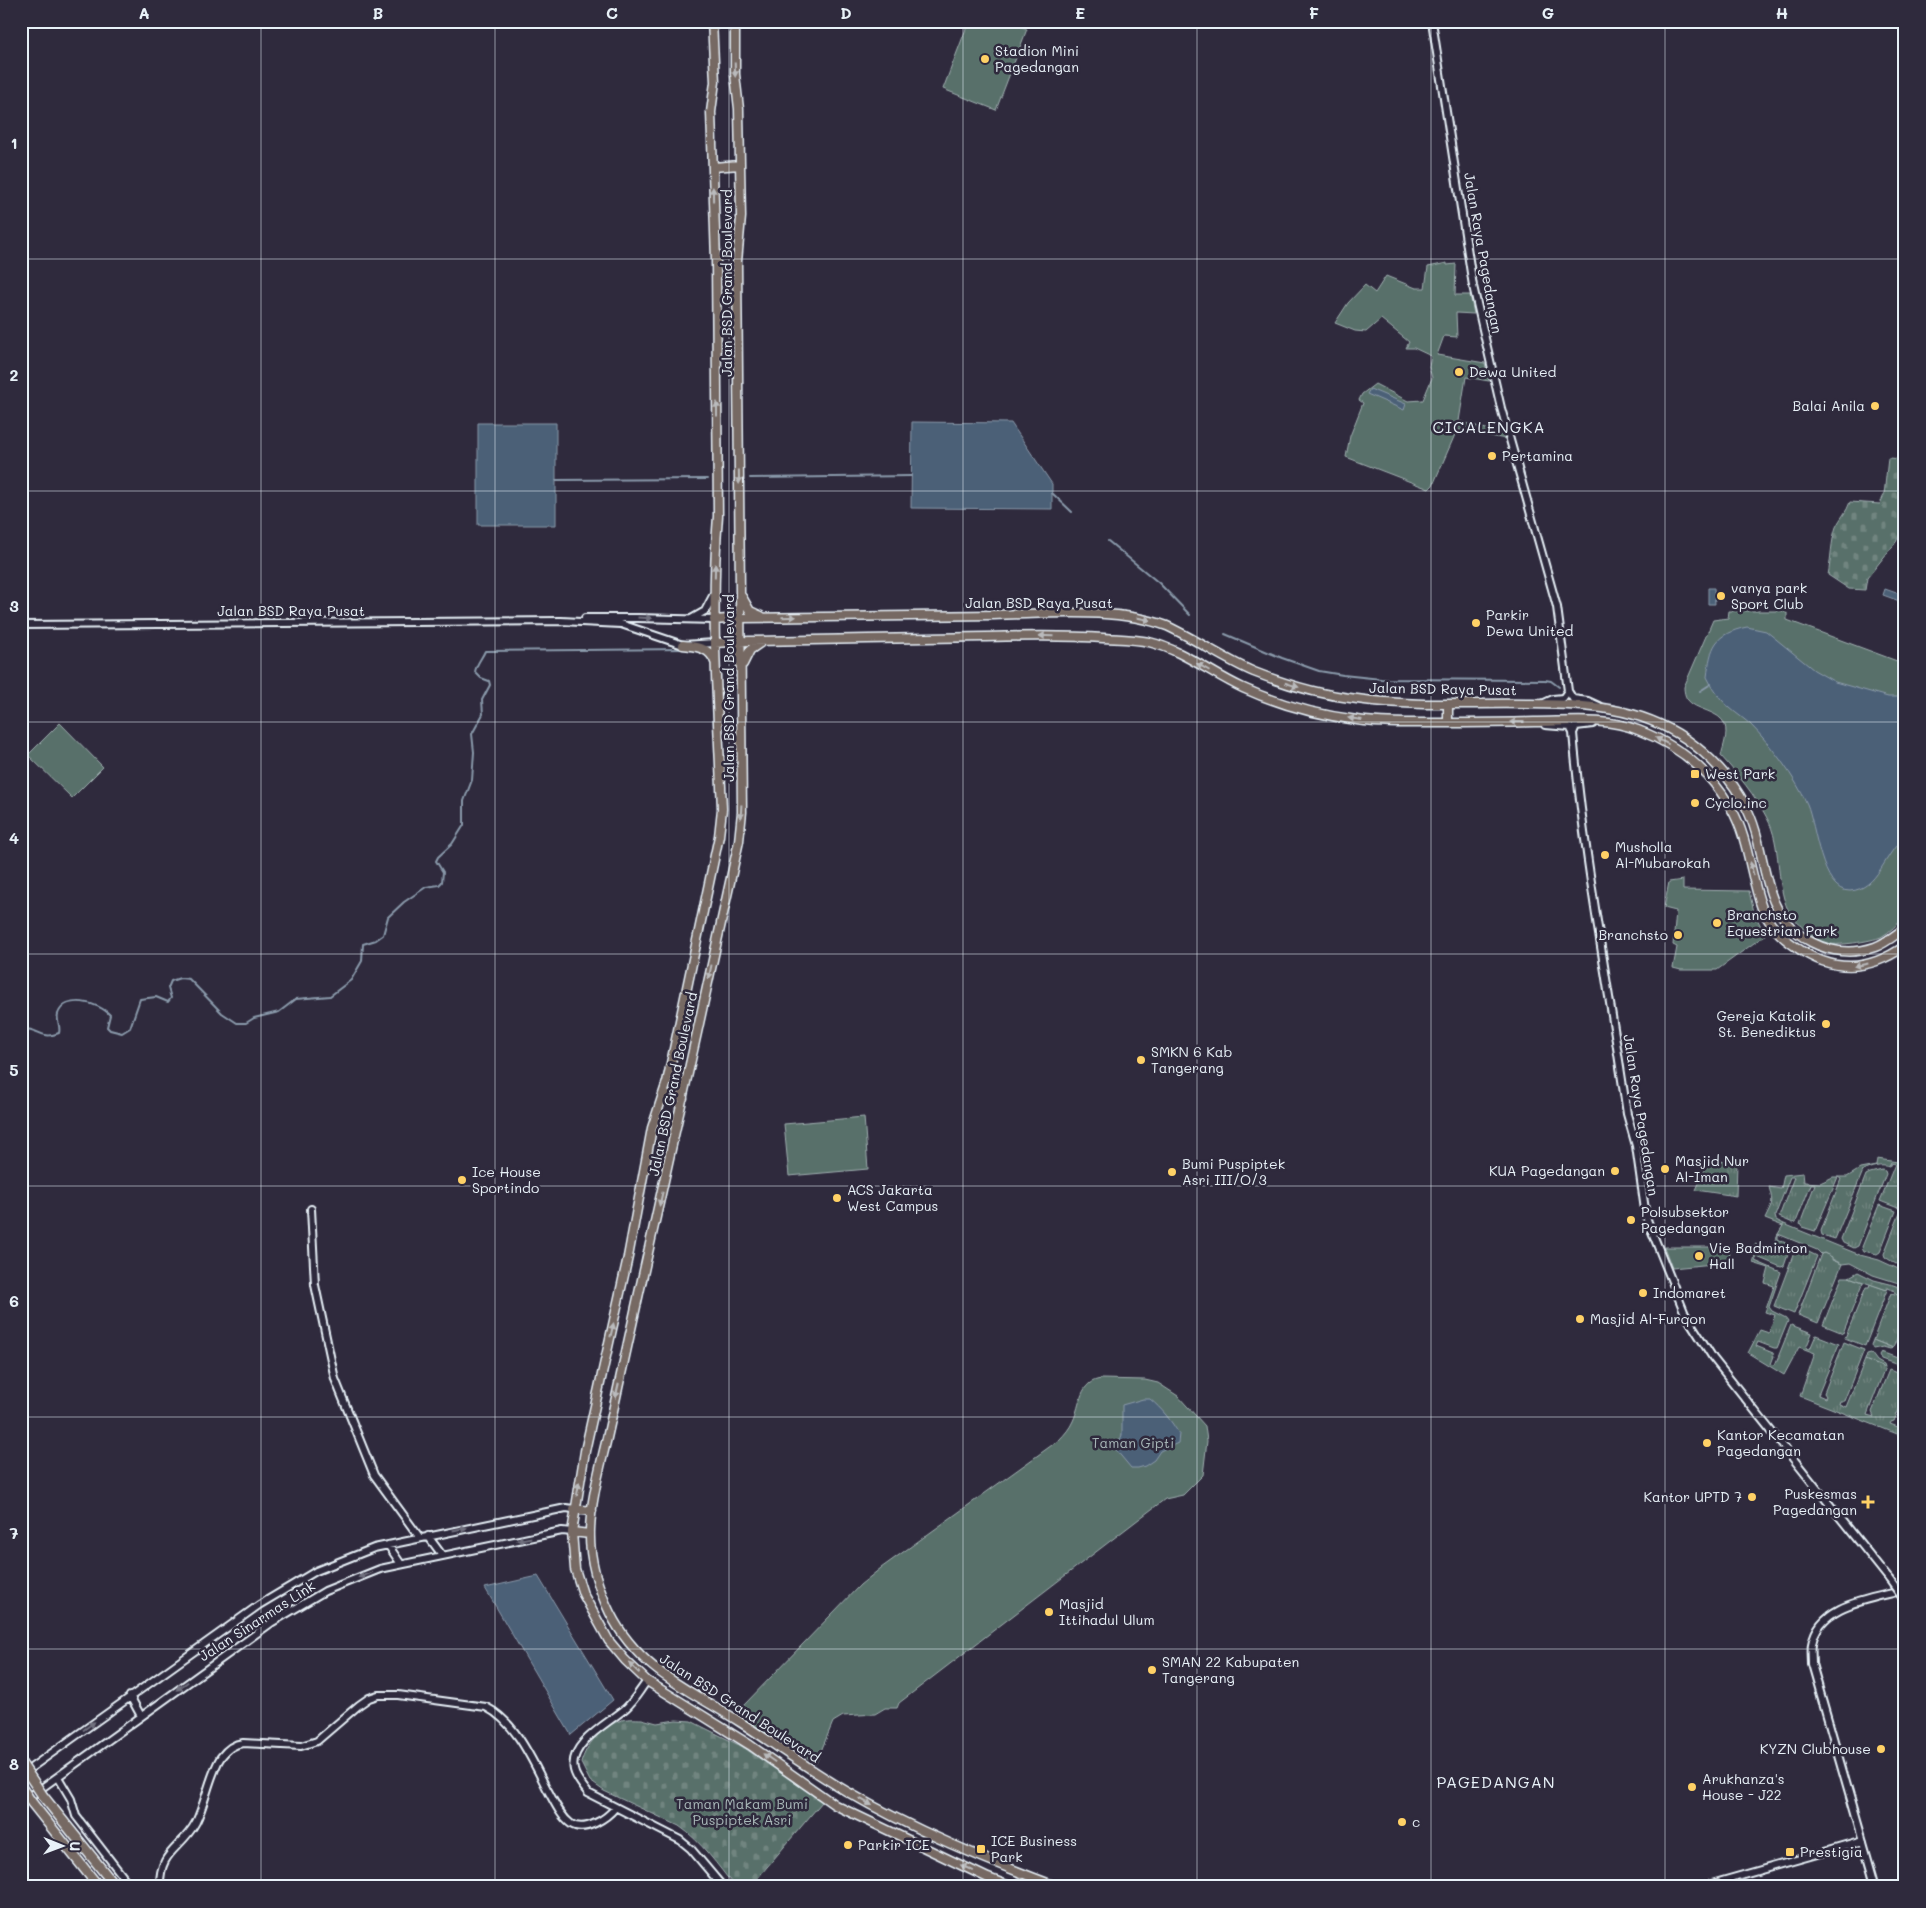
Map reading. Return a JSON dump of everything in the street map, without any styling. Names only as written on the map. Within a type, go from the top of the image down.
[{"type":"highway","points":[[21,1764],[43,1796],[116,1887]]},
{"type":"highway","points":[[21,1787],[99,1887]]},
{"type":"main road","name":"Jalan BSD Grand Boulevard","points":[[712,21],[715,82],[712,112],[716,261],[718,516],[715,548],[714,620],[722,809],[720,836],[664,1095],[652,1128],[628,1257],[585,1451],[574,1509],[572,1532],[575,1569],[583,1594],[609,1641],[647,1681],[750,1745],[835,1805],[988,1878],[1012,1887]]},
{"type":"main road","name":"Jalan BSD Grand Boulevard","points":[[735,21],[735,74],[739,109],[741,217],[738,272],[742,812],[739,841],[603,1452],[592,1511],[590,1534],[594,1567],[611,1614],[636,1652],[656,1670],[738,1721],[807,1768],[868,1803],[946,1841],[1058,1887]]},
{"type":"main road","points":[[713,167],[740,165]]},
{"type":"main road","points":[[740,593],[750,612],[764,618]]},
{"type":"main road","name":"Jalan BSD Raya Pusat","points":[[714,620],[741,618],[1044,614],[1131,616],[1152,620],[1167,626],[1254,672],[1321,693],[1389,702],[1599,706],[1642,717],[1686,739],[1726,777],[1745,804],[1753,823],[1771,895],[1786,923],[1796,932],[1820,947],[1847,951],[1875,947],[1886,942],[1905,928]]},
{"type":"main road","points":[[715,643],[765,640],[1034,636],[1138,640],[1173,651],[1244,689],[1278,702],[1358,720],[1391,723],[1601,722],[1637,729],[1677,748],[1694,762],[1715,784],[1733,810],[1745,842],[1763,910],[1776,932],[1787,942],[1807,955],[1847,967],[1864,965],[1888,956],[1905,946]]},
{"type":"main road","points":[[741,669],[746,654],[754,646],[765,640]]},
{"type":"main road","points":[[683,645],[702,648],[710,653],[714,659],[716,671]]},
{"type":"main road","points":[[1448,704],[1448,723]]},
{"type":"main road","points":[[1637,729],[1642,717]]},
{"type":"main road","points":[[1787,942],[1796,932]]},
{"type":"main road","points":[[664,1095],[683,1098]]},
{"type":"main road","points":[[574,1509],[592,1511]]},
{"type":"main road","points":[[572,1532],[590,1534]]},
{"type":"street","name":"Jalan Raya Pagedangan","points":[[1432,21],[1473,286],[1501,408],[1557,607],[1568,691]]},
{"type":"street","points":[[687,620],[705,611],[715,592]]},
{"type":"street","points":[[562,621],[575,618],[714,620]]},
{"type":"street","points":[[562,621],[621,624],[683,645],[715,643]]},
{"type":"street","name":"Jalan BSD Raya Pusat","points":[[21,625],[562,621]]},
{"type":"street","points":[[1541,704],[1553,699],[1563,698],[1568,691],[1572,699],[1588,701],[1599,706]]},
{"type":"street","points":[[1534,722],[1570,727],[1573,733]]},
{"type":"street","points":[[1573,733],[1576,726],[1601,722]]},
{"type":"street","name":"Jalan Raya Pagedangan","points":[[1573,733],[1577,786],[1626,1114],[1636,1146],[1646,1216],[1686,1314],[1712,1355],[1905,1600]]},
{"type":"street","points":[[311,1209],[315,1285],[335,1379],[374,1475],[420,1538]]},
{"type":"street","name":"Jalan Sinarmas Link","points":[[21,1775],[289,1585],[344,1559],[388,1545],[566,1508],[574,1509]]},
{"type":"street","name":"Jalan Sinarmas Link","points":[[21,1803],[140,1716],[300,1604],[352,1579],[380,1569],[562,1531],[572,1532]]},
{"type":"street","points":[[428,1536],[442,1555]]},
{"type":"street","points":[[388,1545],[401,1564]]},
{"type":"street","points":[[1876,1887],[1812,1664],[1812,1645],[1818,1627],[1839,1608],[1905,1590]]},
{"type":"street","points":[[647,1681],[627,1707],[601,1726],[580,1747],[574,1757],[574,1770],[578,1780],[588,1793],[686,1844],[723,1887]]},
{"type":"street","points":[[160,1887],[161,1866],[172,1851],[187,1836],[196,1821],[218,1762],[227,1750],[243,1743],[309,1745],[327,1733],[359,1704],[378,1695],[398,1695],[486,1707],[496,1712],[506,1721],[521,1742],[555,1804],[572,1824],[582,1827],[592,1824],[603,1819],[615,1808]]},
{"type":"street","points":[[130,1696],[140,1716]]},
{"type":"street","points":[[58,1777],[71,1799],[76,1816],[131,1887]]},
{"type":"street","points":[[1701,1887],[1863,1841]]},
{"type":"green space","name":"Stadion Mini Pagedangan","points":[[969,21],[1007,21],[1027,29],[996,110],[943,89]]},
{"type":"green space","name":"Dewa United","points":[[1447,263],[1447,265],[1456,264],[1455,295],[1470,295],[1474,314],[1456,313],[1457,337],[1444,336],[1437,355],[1485,363],[1489,381],[1466,377],[1459,421],[1493,431],[1505,431],[1506,439],[1457,430],[1433,485],[1429,489],[1346,457],[1350,436],[1363,403],[1359,400],[1362,394],[1375,384],[1408,401],[1423,400],[1432,378],[1429,367],[1431,356],[1414,348],[1406,348],[1409,342],[1381,319],[1366,332],[1355,331],[1335,323],[1348,303],[1365,285],[1375,293],[1386,276],[1416,288],[1425,288],[1428,267]]},
{"type":"green space","points":[[1888,458],[1905,459],[1905,525],[1896,542],[1867,578],[1865,590],[1849,589],[1828,575],[1834,532],[1850,502],[1880,504],[1884,495]]},
{"type":"green space","points":[[1729,611],[1782,611],[1787,613],[1787,620],[1905,664],[1905,917],[1881,937],[1853,943],[1825,943],[1816,938],[1794,919],[1788,910],[1781,887],[1772,829],[1752,793],[1721,756],[1726,737],[1725,725],[1718,716],[1696,706],[1686,698],[1684,687],[1713,620],[1728,618]]},
{"type":"green space","points":[[60,723],[103,767],[72,798],[28,755]]},
{"type":"green space","name":"Branchsto Equestrian Park","points":[[1683,880],[1683,890],[1749,891],[1754,912],[1765,935],[1717,970],[1681,970],[1673,968],[1677,947],[1673,945],[1676,911],[1664,908],[1669,882]]},
{"type":"green space","points":[[864,1117],[868,1169],[789,1176],[784,1124]]},
{"type":"green space","points":[[1877,1159],[1905,1163],[1905,1190],[1898,1208],[1880,1201],[1895,1164],[1891,1163],[1889,1167],[1876,1166]]},
{"type":"green space","points":[[1709,1160],[1737,1163],[1736,1196],[1696,1190]]},
{"type":"green space","points":[[1876,1166],[1863,1171],[1835,1239],[1822,1235],[1821,1231],[1841,1179],[1838,1177],[1847,1177],[1860,1169]]},
{"type":"green space","points":[[1882,1170],[1886,1174],[1858,1246],[1854,1248],[1843,1243],[1841,1239],[1866,1175]]},
{"type":"green space","points":[[1803,1173],[1804,1182],[1820,1183],[1833,1177],[1838,1177],[1815,1231],[1802,1227],[1800,1224],[1815,1184],[1811,1184],[1796,1222],[1793,1223],[1779,1217],[1794,1177],[1790,1177],[1775,1216],[1776,1220],[1784,1224],[1783,1226],[1765,1219],[1772,1204],[1769,1187],[1781,1189],[1784,1175]]},
{"type":"green space","points":[[1879,1205],[1896,1211],[1880,1252],[1877,1254],[1864,1251],[1862,1247]]},
{"type":"green space","points":[[1900,1213],[1905,1215],[1905,1252],[1900,1263],[1896,1264],[1885,1257],[1884,1254]]},
{"type":"green space","points":[[1784,1224],[1860,1255],[1879,1260],[1905,1272],[1905,1285],[1873,1275],[1850,1263],[1842,1264],[1824,1253],[1821,1254],[1817,1250],[1778,1234]]},
{"type":"green space","points":[[1778,1234],[1778,1239],[1791,1246],[1784,1266],[1781,1267],[1757,1257],[1755,1261],[1781,1272],[1769,1307],[1788,1321],[1777,1348],[1758,1342],[1756,1346],[1773,1353],[1774,1356],[1771,1364],[1775,1365],[1791,1325],[1812,1333],[1806,1348],[1810,1349],[1816,1335],[1839,1344],[1818,1395],[1825,1398],[1824,1393],[1844,1342],[1864,1350],[1844,1401],[1840,1401],[1839,1404],[1846,1407],[1865,1360],[1885,1368],[1867,1415],[1874,1417],[1872,1412],[1889,1370],[1905,1376],[1905,1395],[1894,1421],[1890,1424],[1898,1427],[1905,1409],[1905,1437],[1800,1396],[1815,1353],[1799,1347],[1784,1375],[1748,1353],[1760,1330],[1769,1333],[1775,1315],[1765,1312],[1774,1286],[1765,1283],[1769,1268],[1753,1263],[1755,1256],[1751,1254],[1755,1244],[1770,1251]]},
{"type":"green space","name":"Vie Badminton Hall","points":[[1664,1247],[1730,1247],[1729,1266],[1713,1264],[1672,1268]]},
{"type":"green space","points":[[1800,1248],[1817,1256],[1794,1314],[1774,1306],[1795,1250]]},
{"type":"green space","points":[[1824,1253],[1833,1257],[1832,1260],[1842,1264],[1818,1323],[1798,1315],[1821,1254]]},
{"type":"green space","points":[[1858,1272],[1874,1280],[1905,1289],[1905,1297],[1895,1294],[1895,1291],[1888,1288],[1887,1290],[1849,1277]]},
{"type":"green space","points":[[1842,1277],[1849,1277],[1863,1282],[1843,1333],[1823,1325]]},
{"type":"green space","points":[[1870,1284],[1887,1290],[1865,1346],[1845,1338],[1866,1287],[1869,1287]]},
{"type":"green space","points":[[1891,1293],[1905,1297],[1905,1318],[1893,1348],[1873,1340]]},
{"type":"green space","points":[[1873,1340],[1893,1348],[1873,1349],[1871,1345]]},
{"type":"green space","points":[[1881,1352],[1903,1360],[1905,1364],[1901,1366],[1881,1359],[1879,1355]]},
{"type":"green space","points":[[1871,1353],[1885,1368],[1865,1360],[1867,1354]]},
{"type":"green space","name":"Taman Gipti","points":[[1102,1379],[1145,1380],[1158,1383],[1178,1396],[1205,1426],[1207,1441],[1203,1475],[1183,1495],[1165,1499],[899,1703],[897,1708],[885,1708],[875,1714],[843,1716],[833,1722],[816,1763],[744,1719],[742,1712],[744,1705],[860,1585],[1059,1440],[1072,1424],[1085,1389],[1094,1381]]},
{"type":"green space","name":"Taman Makam Bumi Puspiptek Asri","points":[[642,1719],[657,1723],[676,1720],[691,1721],[743,1747],[822,1802],[751,1886],[735,1887],[702,1847],[679,1826],[604,1791],[590,1781],[581,1763],[590,1743],[595,1737],[619,1721]]},
{"type":"water","points":[[1370,389],[1406,404],[1404,410],[1367,394]]},
{"type":"water","points":[[912,422],[1011,423],[1052,484],[1052,509],[911,508]]},
{"type":"water","points":[[478,423],[556,423],[556,525],[478,525]]},
{"type":"water","points":[[1708,588],[1714,588],[1715,604],[1708,604]]},
{"type":"water","points":[[1885,589],[1905,596],[1905,603],[1883,595]]},
{"type":"water","points":[[1747,627],[1766,631],[1814,670],[1835,682],[1888,697],[1905,697],[1905,837],[1875,877],[1860,889],[1850,891],[1840,888],[1832,881],[1821,856],[1807,804],[1796,783],[1782,762],[1750,724],[1724,703],[1715,692],[1707,677],[1710,657],[1716,643],[1727,633]]},
{"type":"water","points":[[1150,1399],[1166,1415],[1179,1434],[1178,1443],[1160,1451],[1154,1460],[1145,1466],[1131,1468],[1116,1450],[1122,1435],[1122,1405]]},
{"type":"water","points":[[538,1576],[613,1700],[571,1735],[485,1588]]},
{"type":"waterway","points":[[750,478],[911,476]]},
{"type":"waterway","points":[[556,480],[708,479]]},
{"type":"waterway","points":[[1052,493],[1072,512]]},
{"type":"waterway","points":[[1108,541],[1159,583],[1190,615]]},
{"type":"waterway","points":[[1225,634],[1319,671],[1343,675],[1381,679],[1545,680],[1551,681],[1559,687]]},
{"type":"waterway","points":[[21,1030],[27,1029],[43,1035],[59,1033],[58,1014],[62,1008],[68,1004],[82,1002],[105,1010],[110,1015],[107,1027],[110,1030],[122,1033],[130,1028],[140,999],[156,997],[168,1002],[171,998],[168,988],[171,981],[180,978],[189,979],[222,1013],[237,1023],[246,1023],[254,1018],[279,1012],[296,999],[330,996],[351,980],[362,961],[363,944],[376,940],[383,935],[388,917],[404,902],[426,887],[439,885],[442,882],[443,872],[436,861],[452,844],[464,825],[464,801],[472,780],[474,752],[472,734],[483,714],[482,700],[490,685],[489,681],[481,678],[475,672],[485,651],[687,649]]},
{"type":"waterway","points":[[1700,691],[1711,684]]},
{"type":"waterway","points":[[21,1882],[25,1887]]},
{"type":"place","name":"Stadion Mini Pagedangan","points":[[985,59]]},
{"type":"place","name":"Dewa United","points":[[1459,372]]},
{"type":"place","name":"Balai Anila","points":[[1875,406]]},
{"type":"place","name":"Pertamina","points":[[1492,456]]},
{"type":"place","name":"vanya park Sport Club","points":[[1721,596]]},
{"type":"place","name":"Parkir Dewa United","points":[[1476,623]]},
{"type":"place","name":"West Park","points":[[1695,774]]},
{"type":"place","name":"Cyclo.inc","points":[[1695,803]]},
{"type":"place","name":"Musholla Al-Mubarokah","points":[[1605,855]]},
{"type":"place","name":"Branchsto Equestrian Park","points":[[1717,923]]},
{"type":"place","name":"Branchsto","points":[[1678,935]]},
{"type":"place","name":"Gereja Katolik St. Benediktus","points":[[1826,1024]]},
{"type":"place","name":"SMKN 6 Kab Tangerang","points":[[1141,1060]]},
{"type":"place","name":"Masjid Nur Al-Iman","points":[[1665,1169]]},
{"type":"place","name":"KUA Pagedangan","points":[[1615,1171]]},
{"type":"place","name":"Bumi Puspiptek Asri III/O/3","points":[[1172,1172]]},
{"type":"place","name":"Ice House Sportindo","points":[[462,1180]]},
{"type":"place","name":"ACS Jakarta West Campus","points":[[837,1198]]},
{"type":"place","name":"Polsubsektor Pagedangan","points":[[1631,1220]]},
{"type":"place","name":"Vie Badminton Hall","points":[[1699,1256]]},
{"type":"place","name":"Indomaret","points":[[1643,1293]]},
{"type":"place","name":"Masjid Al-Furqon","points":[[1580,1319]]},
{"type":"place","name":"Kantor Kecamatan Pagedangan","points":[[1707,1443]]},
{"type":"place","name":"Kantor UPTD 7","points":[[1752,1497]]},
{"type":"place","name":"Puskesmas Pagedangan","points":[[1868,1502]]},
{"type":"place","name":"Masjid Ittihadul Ulum","points":[[1049,1612]]},
{"type":"place","name":"SMAN 22 Kabupaten Tangerang","points":[[1152,1670]]},
{"type":"place","name":"KYZN Clubhouse","points":[[1881,1749]]},
{"type":"place","name":"Arukhanza's House - J22","points":[[1692,1787]]},
{"type":"place","name":"c","points":[[1402,1822]]},
{"type":"place","name":"Parkir ICE","points":[[848,1845]]},
{"type":"place","name":"ICE Business Park","points":[[981,1849]]},
{"type":"place","name":"Prestigia","points":[[1790,1852]]},
{"type":"district","name":"CICALENGKA","points":[[1489,427]]},
{"type":"district","name":"PAGEDANGAN","points":[[1496,1782]]}]
